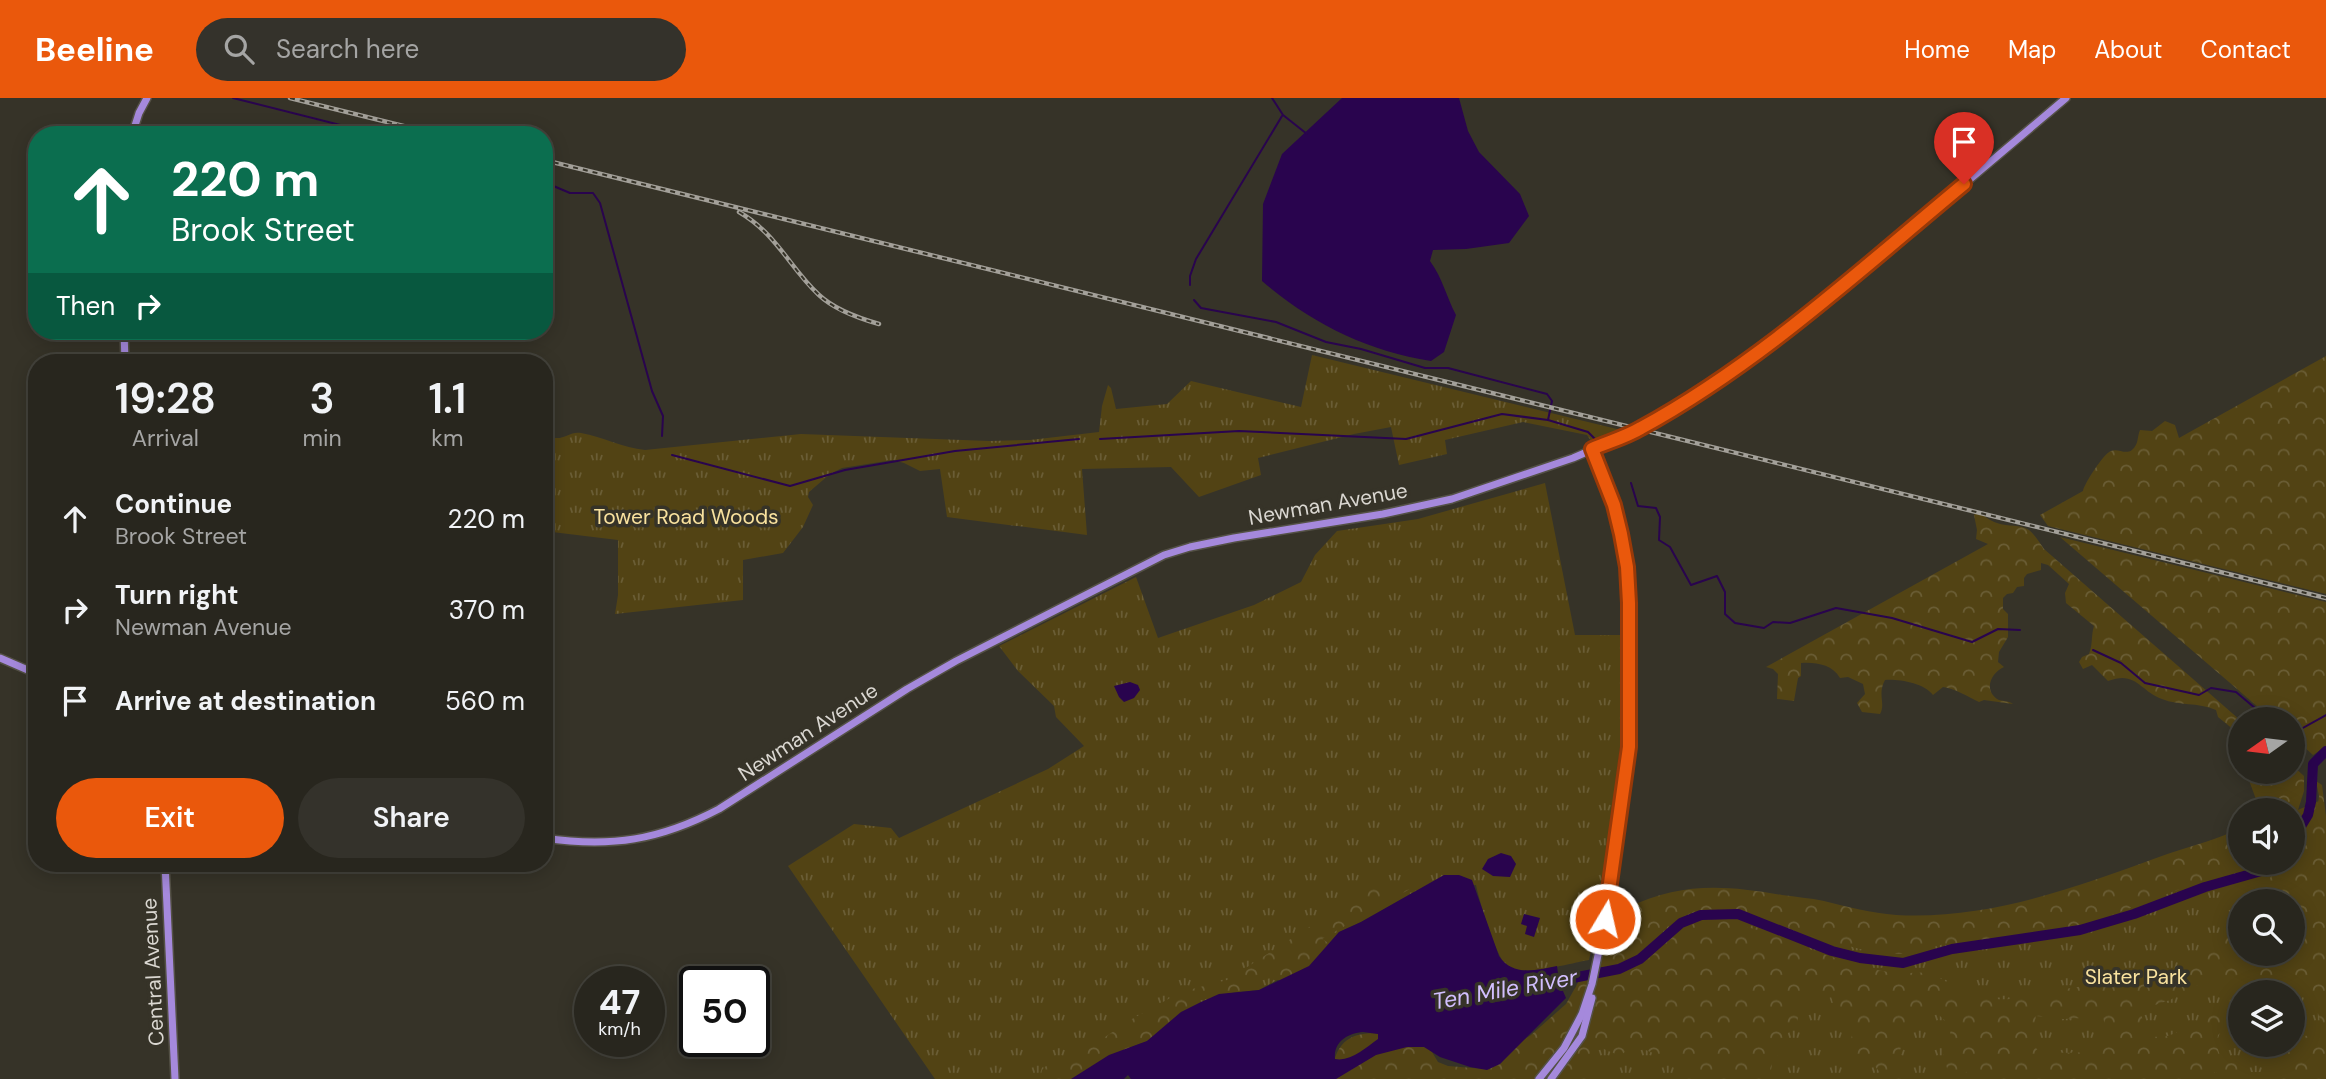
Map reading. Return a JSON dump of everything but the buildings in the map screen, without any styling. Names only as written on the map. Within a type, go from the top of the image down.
[{"type":"main road","points":[[135,126],[147,98]]},
{"type":"main road","name":"Newman Avenue","points":[[553,839],[575,842],[626,841],[667,832],[692,823],[719,809],[956,661],[1164,555],[1226,539],[1383,514],[1452,499],[1522,477],[1640,429],[1746,363],[1840,289],[2066,98]]},
{"type":"main road","points":[[1539,1079],[1564,1048],[1582,1014],[1592,984],[1608,906],[1629,746],[1627,567],[1614,505],[1592,449]]},
{"type":"main road","points":[[0,658],[28,670]]},
{"type":"main road","name":"Central Avenue","points":[[165,872],[175,1079]]},
{"type":"main road","points":[[1552,1079],[1582,1036],[1590,1008],[1592,984]]},
{"type":"green space","name":"Tower Road Woods","points":[[1312,355],[1621,430],[1593,444],[1587,435],[1523,422],[1445,440],[1447,454],[1399,465],[1391,427],[1258,458],[1261,475],[1199,497],[1171,467],[1082,469],[1087,535],[947,517],[940,469],[920,471],[893,460],[842,468],[830,474],[809,492],[808,497],[813,505],[803,527],[783,553],[743,560],[743,600],[615,614],[618,595],[618,540],[553,532],[553,436],[581,433],[645,450],[801,434],[1030,440],[1099,432],[1108,385],[1116,409],[1167,404],[1191,381],[1301,407]]},
{"type":"green space","points":[[2326,356],[2326,594],[2048,526],[2040,515],[2083,491],[2108,453],[2114,450],[2132,450],[2140,430],[2152,431],[2165,421],[2175,425],[2179,438]]},
{"type":"green space","points":[[1545,483],[1575,635],[1621,635],[1620,747],[1601,905],[1589,960],[1536,970],[1515,970],[1504,962],[1494,942],[1476,885],[1414,892],[1339,932],[1319,956],[1259,990],[1219,994],[1147,1041],[1109,1055],[1071,1079],[935,1079],[788,866],[854,824],[891,828],[899,838],[1048,769],[1084,746],[1056,717],[1054,706],[1018,671],[999,646],[1136,577],[1158,638],[1254,605],[1301,582],[1315,555],[1337,531],[1418,519]]},
{"type":"green space","points":[[1977,512],[1994,522],[2029,530],[2044,549],[2228,710],[2228,725],[2218,717],[2216,710],[2162,699],[2125,678],[2108,681],[2092,665],[2083,669],[2079,662],[2089,654],[2094,626],[2066,603],[2065,593],[2069,584],[2048,565],[2041,563],[2041,570],[2027,574],[2024,578],[2024,586],[2017,587],[2013,593],[2003,598],[2003,609],[2008,614],[2008,637],[1999,652],[1998,662],[2004,667],[1993,677],[1990,690],[1997,699],[2013,704],[1984,700],[1979,702],[1943,687],[1933,695],[1924,687],[1897,680],[1885,680],[1880,714],[1862,712],[1857,703],[1865,694],[1863,684],[1848,677],[1840,678],[1837,673],[1823,665],[1806,663],[1801,663],[1801,676],[1798,678],[1794,701],[1777,699],[1778,674],[1766,667],[1988,544],[1976,539],[1974,515]]},
{"type":"green space","points":[[2060,537],[2326,602],[2326,746],[2313,755],[2305,748],[2305,707],[2258,707]]},
{"type":"green space","points":[[2316,781],[2322,785],[2326,816],[2326,1079],[2272,1079],[2267,1076],[2229,1079],[2215,1072],[2209,1079],[1987,1079],[1974,1064],[1960,1079],[1950,1079],[1942,1050],[1950,1030],[1940,1016],[1924,1010],[1909,1018],[1901,1046],[1902,1064],[1912,1079],[1885,1079],[1871,1061],[1851,1058],[1849,1049],[1853,1022],[1835,1010],[1831,996],[1821,991],[1807,995],[1799,1010],[1797,1024],[1782,1039],[1781,1050],[1763,1079],[1686,1079],[1696,1076],[1696,1070],[1638,1047],[1631,1047],[1620,1056],[1597,1046],[1593,1079],[1332,1079],[1335,1059],[1341,1046],[1351,1038],[1364,1034],[1394,1035],[1426,1042],[1438,1062],[1448,1066],[1485,1069],[1501,1063],[1514,1046],[1531,1035],[1566,1004],[1580,979],[1588,975],[1614,978],[1628,973],[1684,929],[1712,920],[1755,929],[1866,967],[1898,973],[1926,973],[1967,994],[1993,999],[2026,997],[2079,987],[2131,985],[2153,981],[2180,969],[2228,936],[2228,966],[2305,966],[2305,889],[2264,889],[2273,875],[2305,875],[2305,827],[2318,804]],"holes":[[[2036,1016],[2063,1019],[2103,1017],[2107,1034],[2105,1044],[2090,1051],[2042,1056],[2036,1048],[2033,1032]]]},
{"type":"green space","points":[[2250,784],[2304,784],[2302,798],[2256,798]]},
{"type":"green space","name":"Slater Park","points":[[2319,801],[2326,851],[2326,1079],[1555,1079],[1590,1027],[1611,931],[1643,908],[1677,897],[1865,917],[1954,918],[2228,865],[2228,875],[2305,875],[2305,807]]},
{"type":"green space","points":[[2228,833],[2228,871],[2086,925],[2011,940],[1944,944],[1910,954],[1880,954],[1797,933],[1779,920],[1765,916],[1709,909],[1695,911],[1673,921],[1651,944],[1630,960],[1612,967],[1597,965],[1603,935],[1622,933],[1627,921],[1627,908],[1684,890],[1741,889],[1814,899],[1896,915],[1964,912],[2030,900]]},
{"type":"green space","points":[[1389,883],[1410,889],[1322,939],[1338,949],[1342,959],[1282,981],[1271,978],[1260,980],[1252,988],[1189,1003],[1194,1010],[1092,1072],[1074,1079],[1040,1079],[1046,1066],[1063,1065],[1132,1019],[1181,992],[1227,980],[1367,890]]},
{"type":"water","points":[[1342,98],[1459,98],[1468,131],[1479,152],[1520,194],[1529,216],[1509,243],[1433,250],[1430,261],[1456,315],[1444,352],[1431,361],[1384,350],[1341,333],[1300,310],[1262,281],[1263,204],[1282,154]]},
{"type":"water","points":[[1130,682],[1138,685],[1140,690],[1134,698],[1124,702],[1114,686]]},
{"type":"water","points":[[1501,853],[1511,856],[1516,864],[1510,877],[1493,876],[1482,869],[1488,859]]},
{"type":"water","points":[[1444,875],[1459,875],[1472,880],[1499,956],[1505,963],[1525,970],[1557,966],[1559,982],[1566,998],[1500,1064],[1487,1070],[1440,1057],[1424,1047],[1407,1047],[1376,1055],[1336,1079],[1131,1079],[1128,1075],[1124,1079],[1071,1079],[1109,1055],[1147,1041],[1181,1012],[1201,1002],[1219,994],[1259,990],[1309,966],[1339,932]],"holes":[[[1363,1032],[1378,1034],[1378,1039],[1358,1054],[1335,1059],[1336,1048],[1347,1036]]]},
{"type":"water","points":[[1524,914],[1540,918],[1534,937],[1525,934],[1527,926],[1521,924]]},
{"type":"waterway","points":[[233,98],[344,126]]},
{"type":"waterway","points":[[1272,98],[1283,115],[1307,134]]},
{"type":"waterway","points":[[1190,285],[1196,259],[1282,116]]},
{"type":"waterway","points":[[553,186],[570,193],[593,193],[600,203],[652,391],[663,416],[662,436]]},
{"type":"waterway","points":[[1194,300],[1201,308],[1276,322],[1326,342],[1361,349],[1425,368],[1448,368],[1547,394],[1552,401],[1548,420]]},
{"type":"waterway","points":[[1100,439],[1239,431],[1406,439],[1502,414],[1548,420],[1588,432],[1596,440]]},
{"type":"waterway","points":[[672,455],[790,486],[845,470],[955,451],[1079,439]]},
{"type":"waterway","points":[[1631,483],[1638,506],[1656,508],[1660,517],[1659,540],[1670,547],[1691,585],[1717,576],[1725,592],[1725,614],[1735,623],[1764,628],[1773,622],[1790,623],[1836,608],[1892,618],[1972,642],[1998,629],[2020,630]]},
{"type":"waterway","points":[[2093,650],[2121,663],[2145,683],[2199,695],[2211,688],[2236,692],[2254,707]]},
{"type":"waterway","points":[[2305,727],[2326,715]]},
{"type":"waterway","name":"Ten Mile River","points":[[2305,820],[2311,802],[2313,764],[2326,751]]},
{"type":"waterway","name":"Ten Mile River","points":[[1547,983],[1619,969],[1640,959],[1681,923],[1701,915],[1738,914],[1832,951],[1860,958],[1903,963],[1952,949],[2080,930],[2247,875]]},
{"type":"railway","points":[[290,98],[404,126]]},
{"type":"railway","points":[[553,162],[2326,598]]},
{"type":"railway","points":[[739,212],[763,230],[825,300],[847,313],[879,324]]},
{"type":"route","points":[[1605,919],[1629,747],[1629,603],[1627,567],[1621,534],[1614,505],[1592,449],[1661,418],[1746,363],[1840,289],[1964,184]]}]
